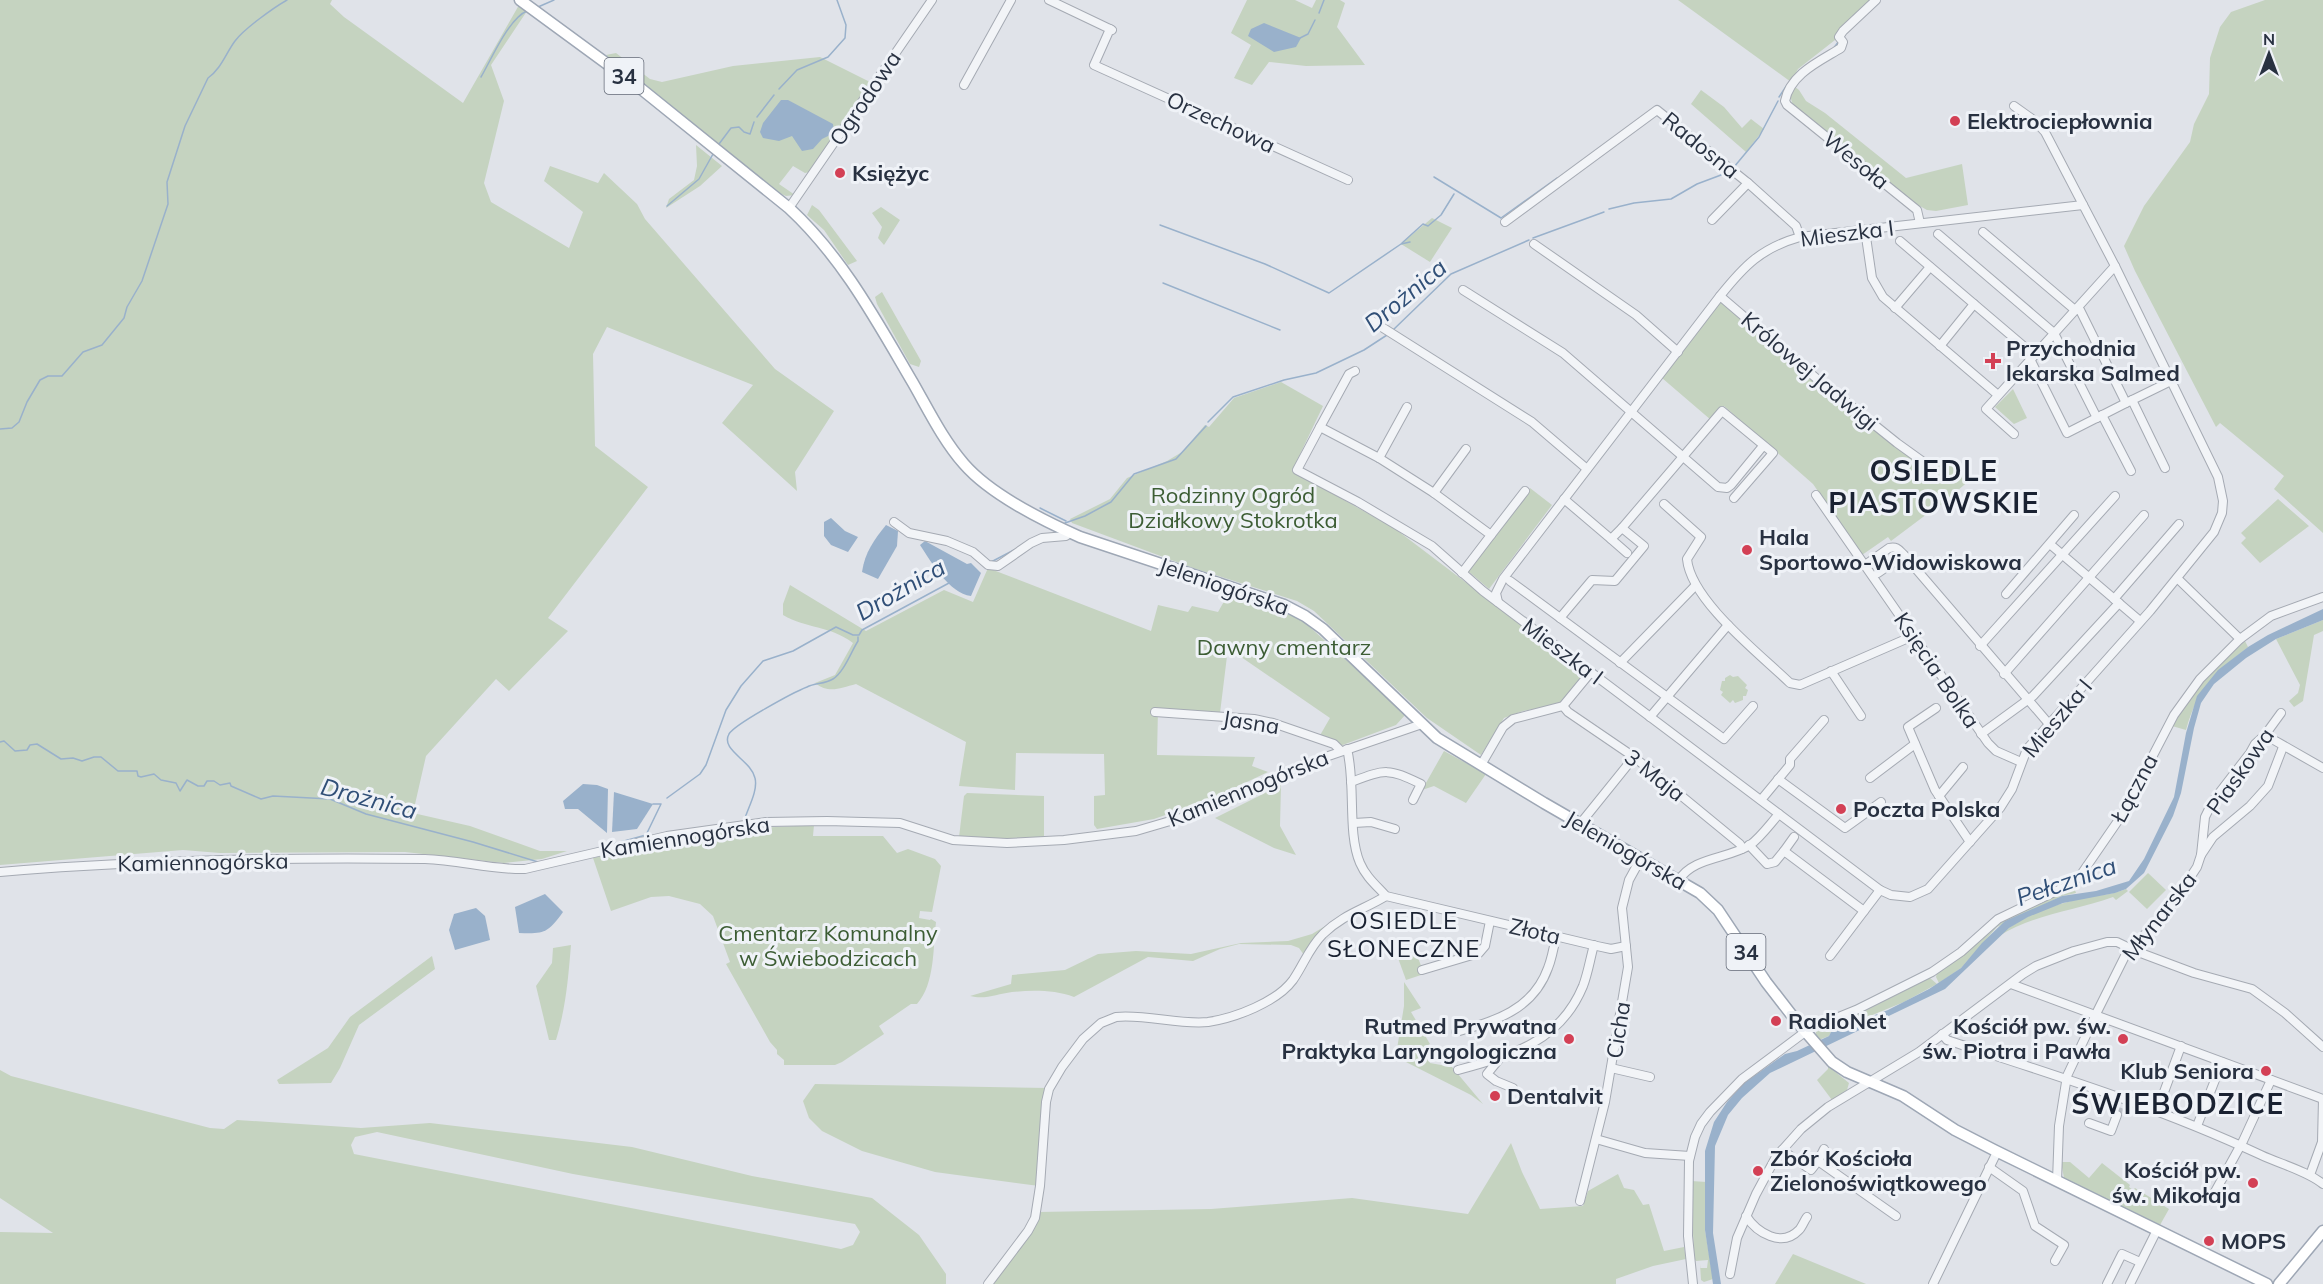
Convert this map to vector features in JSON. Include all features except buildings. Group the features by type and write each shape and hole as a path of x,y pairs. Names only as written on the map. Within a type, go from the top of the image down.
{"main road":[{"name":"34","path":"520,0 640,88 789,208"},
{"name":"Jeleniogórska","path":"789,208 812,229 844,269 942,433 965,465 981,479 1022,508 1070,532 1293,609 1323,629 1437,738 1640,860 1700,893 1718,910 1766,982 1808,1036"},
{"name":"34","path":"1808,1036 1825,1056 1847,1072 1903,1096 1955,1130 1997,1152 2266,1284"},
{"path":"2279,1284 2323,1232"}],"street":[{"name":"Ogrodowa","path":"789,208 932,0"},
{"path":"964,85 1011,0"},
{"name":"Orzechowa","path":"1049,0 1111,30 1094,64 1348,180"},
{"name":"Wesoła","path":"1876,0 1839,37 1843,42 1841,48 1800,75 1788,89 1785,101 1787,105 1917,210 1920,223"},
{"name":"Mieszka I","path":"2014,106 2035,121 2045,132 2115,266 2214,469 2223,498 2222,513 2214,532 2177,578 2027,749 2008,798 1936,882 1920,894 1900,897 1880,890 1498,602 1497,588 1719,296 1757,255 1776,245 1800,237 2083,205"},
{"name":"Radosna","path":"1505,222 1657,110 1748,183 1796,226 1800,237"},
{"path":"752,178 784,198 797,197"},
{"path":"1712,220 1748,183"},
{"path":"1865,230 1872,278 1879,292 1998,395"},
{"path":"1983,232 2075,310 2080,310 2165,468"},
{"path":"1938,234 2054,333 2131,471"},
{"path":"1900,242 1974,304 2032,357 2067,433 2171,381"},
{"path":"1534,244 1636,315 1678,352"},
{"path":"2014,434 1986,409 2115,266"},
{"path":"1895,308 1930,267"},
{"path":"1463,290 1563,353 1718,487 1727,488 1763,446"},
{"name":"Królowej Jadwigi","path":"1719,296 1897,444 1929,466"},
{"path":"1940,346 1974,304"},
{"path":"1369,319 1532,422 1587,469"},
{"path":"1355,370 1350,374 1297,470 1358,502 1432,546 1498,602"},
{"path":"1379,458 1407,407"},
{"path":"1611,539 1722,411 1773,453 1734,498"},
{"path":"1320,427 1379,458 1434,493 1491,535"},
{"path":"1434,493 1466,449"},
{"path":"1462,573 1526,491"},
{"name":"Księcia Bolka","path":"1816,495 1981,734 1996,751 2021,762"},
{"path":"1980,645 2115,496"},
{"path":"1564,499 1627,553"},
{"path":"1664,504 1701,537 1687,559 1695,586 1728,625 1790,683 1800,685 1913,636"},
{"path":"2006,594 2051,545 2074,515"},
{"path":"2004,675 2144,515"},
{"path":"894,522 909,532 947,541 973,552 988,565 998,566 1031,543 1042,538 1066,536 1070,532"},
{"path":"1981,734 2027,701 2116,601 2179,524"},
{"path":"1560,618 1592,580 1615,581 1644,546 1622,528"},
{"path":"2051,545 2140,621"},
{"path":"1865,565 1889,548 1896,548 2004,675 2049,724"},
{"path":"1878,573 1904,555"},
{"path":"2177,578 2240,639"},
{"path":"1510,581 1724,739 1753,706"},
{"path":"1620,663 1695,586"},
{"name":"Łączna","path":"1693,1284 1688,1236 1690,1156 1701,1124 1710,1112 1743,1079 1808,1036 1814,1027 1856,1010 1932,972 1961,952 1998,919 2061,891 2080,876 2122,815 2174,715 2200,679 2240,639 2271,616 2323,597"},
{"path":"1650,717 1728,625"},
{"path":"1831,671 1861,717"},
{"path":"1481,765 1503,727 1513,719 1563,706 1591,672"},
{"name":"3 Maja","path":"1563,706 1568,712 1634,757 1767,864 1775,862 1784,851"},
{"path":"1936,708 1908,727 1939,796 1970,842"},
{"path":"1402,732 1409,721 1408,711"},
{"name":"Jasna","path":"1155,712 1254,719 1273,723 1334,744 1344,750"},
{"name":"Piaskowa","path":"2201,855 2205,817 2213,801 2250,753 2254,744 2265,735 2281,713"},
{"path":"1761,800 1790,765 1790,759 1824,720"},
{"name":"Kamiennogórska","path":"0,872 159,861 416,859 506,870 525,869 667,836 766,822 827,820 900,823 947,839 969,842 1064,840 1136,831 1194,814 1282,773 1422,724"},
{"path":"2265,735 2323,768"},
{"path":"1870,778 1915,744"},
{"name":"Piaskowa","path":"2201,855 2213,837 2250,806 2268,786 2283,747"},
{"path":"988,1284 1028,1231 1035,1218 1040,1186 1047,1095 1062,1067 1091,1031 1105,1020 1116,1017 1208,1022 1261,1005 1290,984 1310,949 1331,926 1353,911 1386,896 1370,880 1359,862 1356,850 1352,782 1344,750"},
{"path":"1581,824 1634,757"},
{"path":"1939,796 1963,767"},
{"path":"1352,782 1379,772 1398,773 1421,784 1413,800"},
{"path":"1778,779 1845,828 1881,802"},
{"path":"1679,880 1686,871 1697,865 1746,847 1779,814"},
{"path":"1354,823 1371,822 1395,829"},
{"name":"Piaskowa","path":"2203,831 2208,837 2213,837"},
{"path":"1794,837 1784,851 1864,911"},
{"name":"Młynarska","path":"2057,1181 2060,1121 2066,1079 2130,948 2170,908 2189,881 2201,855"},
{"name":"Cicha","path":"1580,1202 1611,1068 1628,967 1622,908 1629,880 1640,860"},
{"path":"1830,956 1880,890"},
{"name":"Złota","path":"1386,896 1611,949 1626,946"},
{"path":"1422,970 1479,953 1485,946 1490,921"},
{"path":"1456,1032 1507,1015 1526,1002 1544,978 1556,936"},
{"path":"1730,1274 1737,1238 1756,1194 1782,1150 1812,1118 1908,1060 2036,966 2074,951 2112,941 2194,973 2252,989 2285,1013 2323,1047"},
{"path":"1458,1070 1526,1048 1546,1035 1562,1020 1582,987 1594,945"},
{"path":"2011,984 2323,1099 2321,1126 2323,1142 2310,1175"},
{"path":"1942,1034 1947,1040 1955,1043 2066,1079 2122,1102 2157,1111 2197,1126 2288,1168 2310,1175 2323,1184"},
{"path":"2157,1111 2181,1047"},
{"path":"1500,1058 1487,1074 1496,1081 1514,1088"},
{"path":"2197,1126 2222,1062"},
{"path":"1611,1068 1650,1077"},
{"path":"2211,1199 2240,1146 2271,1080"},
{"path":"2090,1123 2111,1131 2117,1114"},
{"path":"1596,1139 1645,1153 1690,1156"},
{"path":"1782,1150 1811,1170 1824,1149"},
{"path":"1933,1284 1997,1152"},
{"path":"1818,1161 1896,1216"},
{"path":"1989,1167 2023,1191 2035,1226 2064,1245 2055,1261"},
{"path":"1746,1216 1751,1224 1778,1239 1798,1231 1807,1217"},
{"path":"2130,1284 2157,1230"},
{"path":"2107,1284 2122,1254 2140,1262"}],"green space":[{"path":"0,0 332,0 330,4 344,17 463,103 519,5 527,11 491,65 504,101 484,183 491,202 569,248 583,212 544,181 550,166 598,183 604,173 637,204 645,219 775,369 834,411 795,472 797,491 722,423 753,385 607,327 593,354 595,446 648,487 548,618 568,631 509,691 496,679 426,756 413,813 470,826 540,851 567,851 542,859 504,863 405,852 220,853 183,850 0,865"},
{"path":"1247,0 1295,0 1312,8 1316,0 1340,0 1345,3 1337,27 1365,65 1306,66 1269,62 1252,85 1234,78 1251,45 1231,33"},
{"path":"1678,0 1872,0 1835,40 1798,69 1791,82"},
{"path":"2265,0 2323,0 2323,533 2274,489 2284,476 2220,423 2216,427 2124,246 2144,206 2190,142 2194,124 2209,94 2210,58 2220,27 2231,12"},
{"path":"616,53 650,79 662,82 733,66 820,57 872,83 810,172 805,173 793,166 779,184 795,195 786,196 779,193 606,55"},
{"path":"1795,87 1806,101 1825,113 1906,178 1962,164 1968,205 1936,211 1927,210 1900,195 1795,108 1791,98"},
{"path":"1701,90 1724,107 1742,128 1751,119 1764,129 1746,152 1691,104"},
{"path":"696,145 722,166 700,186 666,208 669,199 694,180 697,166"},
{"path":"812,205 819,210 857,261 848,265 824,230 807,215"},
{"path":"881,207 900,220 884,245 878,238 882,227 872,213"},
{"path":"1432,218 1452,228 1430,262 1401,244"},
{"path":"882,292 921,361 919,367 910,364 877,304 875,297"},
{"path":"1720,296 1925,468 1933,469 1947,457 1971,479 1928,516 1927,514 1891,541 1888,537 1862,555 1813,484 1724,406 1711,420 1662,378"},
{"name":"Rodzinny Ogród Działkowy Stokrotka","path":"1281,382 1323,406 1292,471 1394,528 1580,669 1583,676 1561,704 1523,711 1504,718 1481,755 1427,718 1314,611 1297,601 1190,567 1072,523 1070,519 1110,499 1127,478 1182,452 1205,425 1209,427 1234,398"},
{"path":"2013,389 2027,418 2014,424 1995,407"},
{"path":"1530,488 1552,505 1489,589 1468,571"},
{"path":"2278,499 2309,526 2260,563 2241,543 2246,538 2241,533"},
{"name":"Dawny cmentarz","path":"988,568 1151,631 1158,605 1188,612 1192,606 1218,612 1230,591 1302,620 1406,714 1396,725 1340,746 1319,737 1330,718 1228,648 1220,713 1158,709 1157,755 1255,757 1252,766 1268,772 1211,799 1154,819 1097,829 1094,825 1094,796 1105,795 1104,754 1016,753 1015,790 959,786 966,742 856,684 830,689 815,683 835,675 853,643 835,633 783,615 783,604 790,585 866,631 944,590 973,602"},
{"path":"2323,620 2323,631 2314,635 2303,701 2294,707 2289,701 2298,693 2300,685 2276,639"},
{"path":"2245,641 2248,647 2226,665 2202,692 2186,730 2172,726 2204,680"},
{"path":"1730,675 1738,676 1747,685 1745,688 1748,690 1743,700 1735,703 1733,700 1730,703 1721,695 1723,692 1720,690 1722,681"},
{"path":"1444,751 1486,774 1466,803 1434,786 1422,790"},
{"path":"1281,785 1280,826 1296,855 1274,848 1215,818"},
{"path":"967,793 1044,796 1044,837 982,839 959,837 964,796"},
{"name":"Cmentarz Komunalny w Świebodzicach","path":"814,825 813,836 883,836 897,853 908,849 935,859 941,866 932,912 920,911 919,918 936,922 932,965 923,996 917,1004 911,1004 879,1026 884,1034 835,1065 784,1065 784,1060 777,1054 777,1050 770,1042 726,964 730,962 713,916 700,904 669,896 651,897 611,911 593,858 670,839 741,829"},
{"path":"2148,873 2166,890 2147,909 2129,892"},
{"path":"2074,887 2076,893 2062,896 1997,927 1961,968 1939,983 1937,973 2001,921"},
{"path":"2126,889 2128,891 2116,900 2113,897 2041,918 1999,936 2019,921 2041,910"},
{"path":"1345,914 1304,955 1299,948 1291,945 1239,944 1220,949 1193,961 1148,957 1074,997 1036,991 1012,992 986,997 970,996 1011,984 1012,975 1065,970 1098,954 1136,951 1191,954 1241,943 1288,941 1312,934"},
{"path":"571,945 562,1016 556,1040 549,1040 536,986 552,963 553,948"},
{"path":"1416,952 1424,974 1406,980 1398,958"},
{"path":"432,956 435,969 359,1025 331,1083 279,1084 277,1080 328,1048 350,1017"},
{"path":"1930,978 1937,984 1904,1002 1831,1032 1829,1036 1819,1040 1816,1036 1816,1030 1859,1014"},
{"path":"1404,982 1421,1008 1411,1012 1430,1044 1422,1048 1430,1063 1452,1067 1483,1104 1471,1095 1402,1060 1397,1049 1404,1006"},
{"path":"1828,1066 1849,1083 1847,1090 1832,1100 1817,1080 1828,1069"},
{"path":"0,1070 11,1076 210,1128 224,1129 237,1120 361,1128 430,1123 632,1147 752,1176 872,1198 919,1235 946,1274 946,1284 0,1284 0,1232 53,1233 0,1198","holes":["377,1132 573,1174 855,1224 860,1232 853,1245 841,1249 354,1154 351,1145 355,1137"]},
{"path":"815,1084 1048,1088 1039,1186 935,1172 862,1151 822,1131 809,1118 803,1101"},
{"path":"1511,1143 1540,1209 1583,1206 1588,1191 1618,1174 1624,1188 1634,1190 1643,1205 1649,1204 1664,1251 1684,1247 1686,1259 1653,1266 1616,1279 1616,1284 989,1284 1038,1212 1211,1209 1352,1198 1468,1214"},
{"path":"2061,1162 2070,1162 2089,1178 2102,1163 2130,1185 2129,1187 2133,1190 2135,1188 2169,1209 2160,1225 2064,1178"},
{"path":"1691,1181 1707,1182 1705,1230 1713,1279 1704,1282 1701,1280 1700,1268 1707,1268 1708,1260 1696,1261 1694,1258"},
{"path":"1793,1254 1866,1284 1775,1284"}],"water":[{"path":"1264,23 1301,38 1296,47 1274,52 1248,36 1251,29"},
{"path":"781,100 788,100 833,124 834,133 822,139 813,149 802,151 792,136 779,141 763,138 760,132 763,123"},
{"path":"831,518 845,531 858,537 848,552 831,545 824,536 824,522"},
{"path":"886,525 898,531 897,546 878,579 862,572 865,558"},
{"path":"925,541 967,564 971,563 981,573 971,596 955,589 942,576 920,545"},
{"path":"2323,609 2323,620 2276,639 2246,658 2214,684 2201,703 2181,793 2173,816 2144,873 2126,889 2063,903 2028,917 2009,928 1945,989 1770,1073 1742,1098 1728,1115 1715,1146 1713,1233 1721,1284 1713,1284 1705,1230 1705,1151 1714,1122 1727,1102 1744,1083 1785,1054 1829,1036 1831,1032 1888,1010 1929,989 1961,968 2005,921 2062,896 2096,891 2129,881 2144,859 2174,797 2186,733 2197,696 2218,670 2248,647"},
{"path":"583,784 608,789 607,833 578,809 565,809 563,801"},
{"path":"614,792 653,804 637,829 612,832"},
{"path":"545,894 563,912 545,931 519,933 515,907"},
{"path":"476,908 485,916 490,940 455,950 449,930 454,914"}],"waterway":[{"path":"0,429 12,428 19,422 40,380 48,376 62,376 83,352 102,345 124,318 127,307 142,281 168,204 167,182 185,126 208,78 220,66 239,36 287,0"},
{"path":"538,7 554,0"},
{"path":"779,89 797,70 828,57 845,38 846,25 837,0"},
{"path":"1319,13 1324,0"},
{"path":"481,77 507,30 520,15 527,11"},
{"path":"1300,38 1308,34 1315,20"},
{"name":"Drożnica","path":"1833,49 1839,41"},
{"name":"Drożnica","path":"1779,97 1787,85"},
{"path":"757,117 774,95"},
{"name":"Drożnica","path":"1734,167 1759,137 1778,101"},
{"path":"719,144 731,128 739,127 750,134 754,122"},
{"path":"667,206 699,179 713,154"},
{"name":"Drożnica","path":"1609,209 1634,203 1671,199 1697,184 1729,172"},
{"path":"1434,177 1501,218 1557,178"},
{"path":"1402,243 1423,224 1428,226 1441,215 1454,194"},
{"name":"Drożnica","path":"1533,238 1604,212"},
{"path":"1160,225 1265,264 1329,293 1401,244 1410,242"},
{"name":"Drożnica","path":"1393,330 1451,274 1529,240"},
{"path":"1163,283 1280,330"},
{"name":"Drożnica","path":"1208,422 1233,397 1284,380 1316,373 1364,350 1387,335"},
{"name":"Drożnica","path":"1065,523 1085,516 1111,502 1134,474 1176,459 1206,426"},
{"path":"1040,508 1066,521"},
{"name":"Drożnica","path":"991,562 1014,550"},
{"name":"Drożnica","path":"667,798 700,774 706,765 726,710 741,686 763,661 793,651 836,627 853,635 859,635 862,630 949,583"},
{"path":"745,818 756,783 748,766 729,745 727,740 729,734 753,716 790,695 810,686 827,682 837,676 844,667 858,637"},
{"name":"Drożnica","path":"0,742 4,741 15,751 27,750 30,745 37,744 61,759 73,758 82,761 101,757 118,771 137,771 138,776 141,777 154,774 161,780 176,783 180,791 187,780 198,786 204,786 207,781 214,781 220,785 230,783 231,786 261,799 273,796 330,799 366,814 538,862"},
{"name":"Drożnica","path":"595,849 646,835 661,804 653,804"}],"tunnel":[{"path":"2117,1115 2121,1104"}],"place":[{"name":"Elektrociepłownia","path":"1955,121"},
{"name":"Księżyc","path":"840,173"},
{"name":"Przychodnia lekarska Salmed","path":"1993,361"},
{"name":"Hala Sportowo-Widowiskowa","path":"1747,550"},
{"name":"Poczta Polska","path":"1841,809"},
{"name":"RadioNet","path":"1776,1021"},
{"name":"Rutmed Prywatna Praktyka Laryngologiczna","path":"1569,1039"},
{"name":"Kościół pw. św. św. Piotra i Pawła","path":"2123,1039"},
{"name":"Klub Seniora","path":"2266,1071"},
{"name":"Dentalvit","path":"1495,1096"},
{"name":"Zbór Kościoła Zielonoświątkowego","path":"1758,1171"},
{"name":"Kościół pw. św. Mikołaja","path":"2253,1183"},
{"name":"MOPS","path":"2209,1241"}],"district":[{"name":"OSIEDLE PIASTOWSKIE","path":"1934,486"},
{"name":"OSIEDLE SŁONECZNE","path":"1404,934"},
{"name":"ŚWIEBODZICE","path":"2178,1103"}],"water label":[{"name":"Pełcznica","path":"2066,881"}]}
